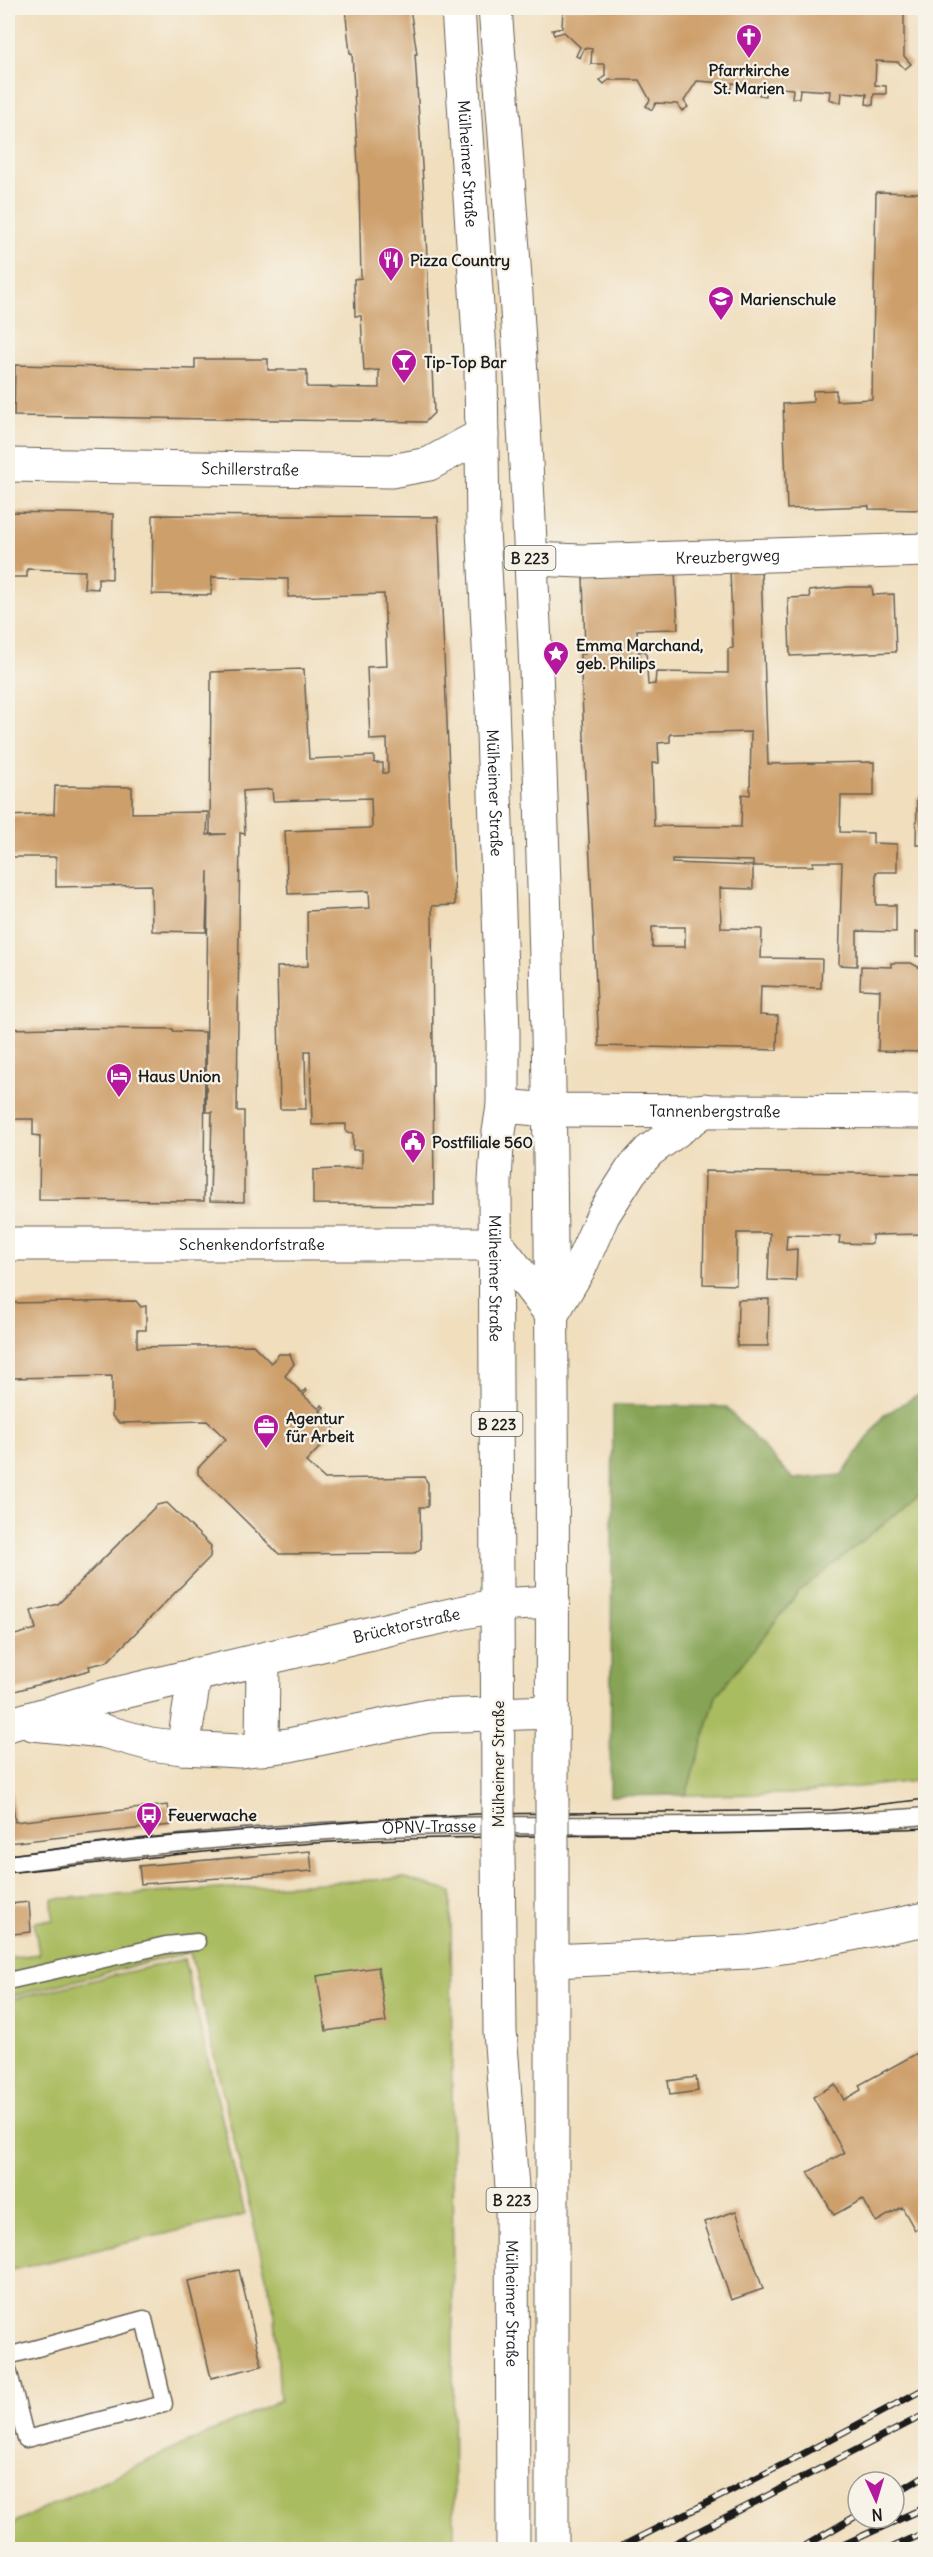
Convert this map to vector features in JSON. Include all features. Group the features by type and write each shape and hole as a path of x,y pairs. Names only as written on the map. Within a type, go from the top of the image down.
{"main road":[{"name":"Mülheimer Straße","path":"458,8 481,369 483,529 491,669 503,1032 503,1106 497,1145 495,1182 498,1851 500,2032 512,2187 513,2550"},
{"name":"B 223","path":"495,8 530,559 541,797 549,1110 552,1315 552,2549"},
{"name":"Schillerstraße","path":"8,465 391,471 429,464 482,435"},
{"name":"Kreuzbergweg","path":"530,559 582,561 926,550"},
{"name":"Tannenbergstraße","path":"503,1106 549,1110 926,1112"},
{"path":"497,1244 552,1315 580,1267 603,1215 631,1171 649,1151 705,1110"},
{"name":"Schenkendorfstraße","path":"8,1244 497,1244"},
{"name":"Brücktorstraße","path":"12,1724 107,1696 195,1674 497,1605 552,1602"},
{"path":"262,1749 263,1660"},
{"path":"183,1748 195,1674"},
{"name":"Brücktorstraße","path":"12,1724 103,1731 150,1743 183,1748 262,1749 429,1716 552,1712"},
{"path":"552,1961 748,1952 796,1946 926,1919"}],"lane":[{"name":"ÖPNV-Trasse","path":"8,1863 277,1834 443,1826 850,1822 926,1816"},
{"path":"8,1981 166,1945 197,1942"},
{"path":"8,2356 144,2319 164,2404 26,2439 8,2369"}],"green space":[{"path":"925,1390 925,1490 798,1593 716,1696 686,1795 610,1796 613,1405 726,1407 793,1479 842,1475 883,1416"},
{"path":"925,1490 925,1780 791,1794 686,1795 716,1696 798,1593"},
{"path":"405,1878 451,1892 454,2549 8,2549 8,2525 280,2400 275,2315 190,1952 8,1997 8,1958 39,1954 34,1922 53,1920 52,1899"},
{"path":"184,1959 245,2215 8,2271 8,2000"}],"building":[{"path":"345,8 410,8 417,54 415,54 434,413 425,422 14,416 15,365 195,369 195,359 268,359 268,370 307,370 307,387 379,388 379,370 364,371 361,316 355,316 354,279 361,278 359,184 352,53 350,53"},
{"name":"Pfarrkirche St. Marien","path":"563,8 904,8 904,56 911,64 905,69 898,62 876,61 875,85 886,86 886,94 874,94 873,105 866,104 867,94 842,92 841,103 829,99 830,91 800,89 799,98 792,98 793,89 766,87 765,96 759,95 760,85 732,83 731,92 724,92 725,83 697,81 684,101 688,107 682,111 677,104 656,103 652,110 646,106 650,100 639,80 609,80 604,84 600,80 605,76 605,64 591,64 592,49 584,48 580,58 576,56 580,47 564,32 554,35 552,30 562,28"},
{"name":"Marienschule","path":"876,192 926,193 926,510 869,509 869,506 787,509 783,404 813,402 813,391 836,390 836,401 872,399"},
{"path":"8,512 113,514 112,579 98,578 98,589 84,588 85,571 27,569 27,577 12,577 11,629 8,629"},
{"path":"153,515 438,517 455,905 432,906 434,1205 313,1204 313,1170 362,1168 362,1150 353,1150 353,1133 346,1132 346,1124 312,1125 310,1051 305,1051 306,1109 280,1109 277,967 308,966 307,911 370,908 369,891 288,894 285,831 372,828 371,798 273,801 272,789 243,791 245,834 240,833 237,1111 244,1111 244,1202 210,1201 212,1112 206,1112 208,871 206,932 152,931 151,885 56,887 56,857 8,857 8,816 54,814 55,786 132,787 132,813 208,812 207,835 226,834 210,834 211,672 304,669 309,759 374,756 374,763 383,763 383,773 388,773 387,739 370,740 367,667 387,666 384,594 288,597 288,579 212,577 211,595 152,594"},
{"path":"761,569 768,764 874,762 874,796 841,796 840,832 873,833 873,843 897,844 897,872 876,872 876,905 896,905 896,932 857,931 857,966 839,965 842,862 813,862 813,866 753,866 753,889 720,888 721,928 762,929 761,958 822,959 821,988 761,986 760,1015 778,1016 777,1050 599,1046 580,654 585,654 583,574 675,571 678,629 637,630 638,652 646,651 648,685 655,684 656,672 728,673 728,649 733,648 730,570","holes":["751,732 750,795 742,794 741,827 654,826 652,763 659,763 658,743 670,742 670,734","672,859 753,861 753,866 672,863","652,927 685,927 685,947 652,947"]},
{"path":"872,587 873,595 894,594 896,652 790,656 788,598 810,597 809,591"},
{"path":"917,797 926,797 926,845 916,845"},
{"path":"916,932 926,932 926,957 916,956"},
{"path":"891,963 911,963 920,968 926,966 926,1052 878,1051 880,990 860,989 861,966 891,967"},
{"name":"Haus Union","path":"8,1029 173,1029 173,1031 205,1032 204,1201 39,1200 40,1136 33,1135 33,1119 8,1119"},
{"path":"705,1171 926,1174 926,1234 872,1235 872,1244 839,1243 840,1236 787,1235 786,1250 797,1249 796,1281 768,1280 770,1233 737,1233 736,1285 703,1284"},
{"path":"769,1299 768,1346 737,1346 738,1300"},
{"name":"Agentur für Arbeit","path":"136,1301 141,1307 146,1306 146,1330 137,1330 137,1347 253,1345 271,1363 279,1354 290,1354 294,1364 285,1376 302,1393 306,1389 303,1395 319,1409 322,1405 324,1407 320,1411 334,1424 334,1432 306,1462 325,1479 424,1477 428,1483 428,1507 420,1507 421,1548 415,1553 279,1554 198,1474 198,1468 226,1439 207,1421 119,1423 112,1416 112,1376 8,1378 8,1303"},
{"path":"167,1503 211,1546 210,1557 107,1662 89,1666 90,1670 8,1693 8,1637 36,1629 31,1611 58,1604 157,1505"},
{"path":"8,1789 11,1789 15,1822 168,1805 171,1825 8,1843"},
{"path":"310,1851 312,1871 141,1884 139,1866"},
{"path":"29,1902 31,1932 13,1934 10,1904"},
{"path":"378,1967 386,2022 326,2031 317,1976"},
{"path":"923,2050 926,2054 926,2224 915,2230 902,2207 876,2222 863,2199 834,2215 808,2172 844,2153 813,2097 835,2084 844,2100 861,2090 859,2085"},
{"path":"696,2077 698,2091 670,2095 668,2081"},
{"path":"736,2211 763,2289 731,2300 704,2222"},
{"path":"239,2270 262,2366 211,2378 188,2281"}],"tram line":[{"path":"8,1855 149,1838 401,1818 477,1814 833,1810 926,1799"},
{"path":"8,1873 308,1843 473,1837 926,1828"}],"railway":[{"path":"614,2550 786,2463 926,2388"},
{"path":"662,2550 926,2414"},
{"path":"906,2487 926,2475"},
{"path":"832,2550 926,2507"},
{"path":"798,2550 846,2522"},
{"path":"887,2550 926,2532"}],"place":[{"name":"Pfarrkirche St. Marien","path":"749,60"},
{"name":"Pizza Country","path":"391,283"},
{"name":"Marienschule","path":"721,322"},
{"name":"Tip-Top Bar","path":"404,385"},
{"name":"Emma Marchand, geb. Philips","path":"556,677"},
{"name":"Haus Union","path":"119,1099"},
{"name":"Postfiliale 560","path":"413,1165"},
{"name":"Agentur für Arbeit","path":"266,1450"},
{"name":"Feuerwache","path":"149,1838"}]}
